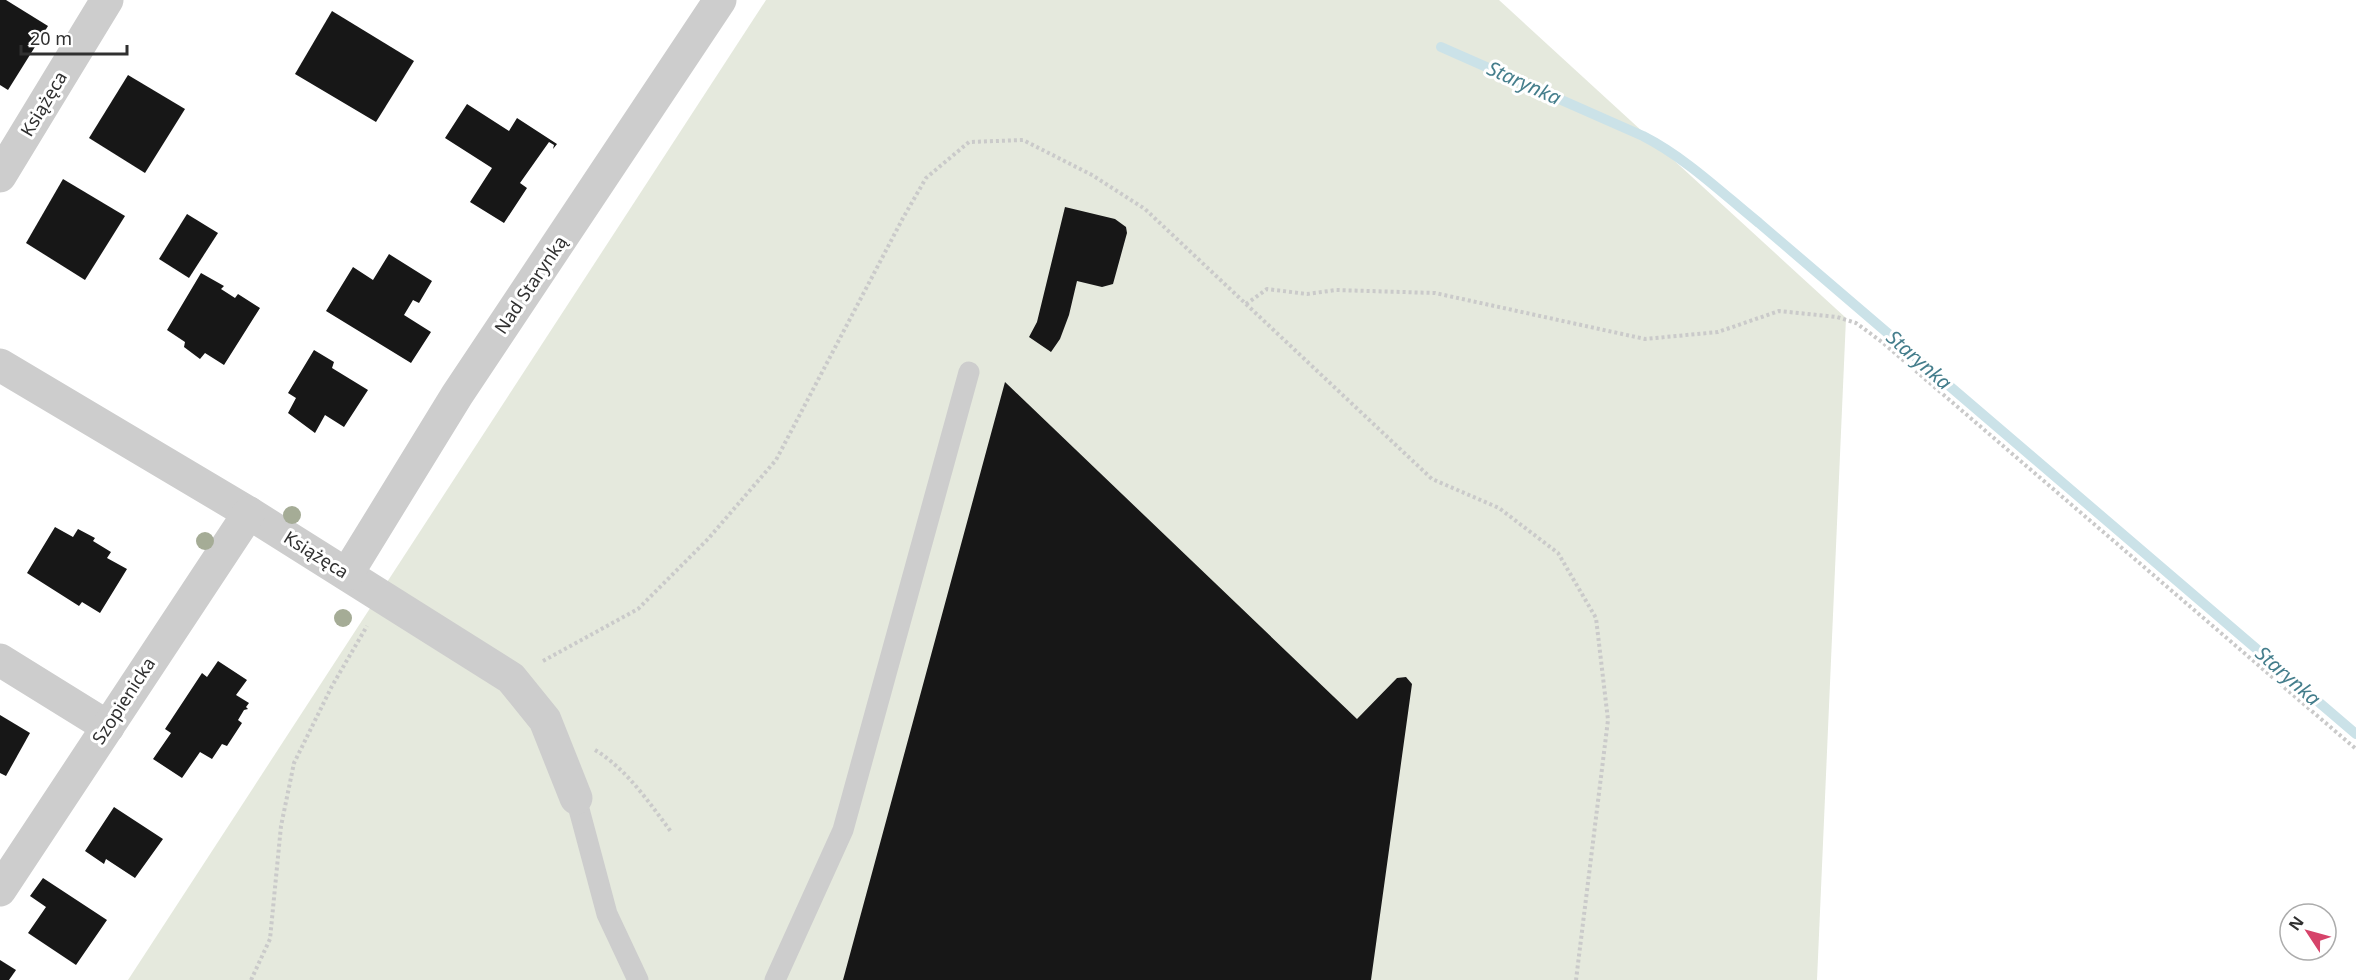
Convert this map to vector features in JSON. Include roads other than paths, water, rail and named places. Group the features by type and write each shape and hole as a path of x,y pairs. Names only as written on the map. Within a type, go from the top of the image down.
{"street":[{"name":"Książęca","path":"0,176 107,0"},
{"name":"Nad Starynką","path":"346,574 457,395 720,0"},
{"name":"Książęca","path":"0,365 249,513 511,678 545,720 576,798"},
{"name":"Szopienicka","path":"0,890 249,513"},
{"path":"0,660 108,727"}],"lane":[{"path":"775,980 843,830 969,372"},
{"path":"576,798 608,914 638,980"}],"waterway":[{"name":"Starynka","path":"1441,47 1643,136 1689,165 2356,734"}]}
